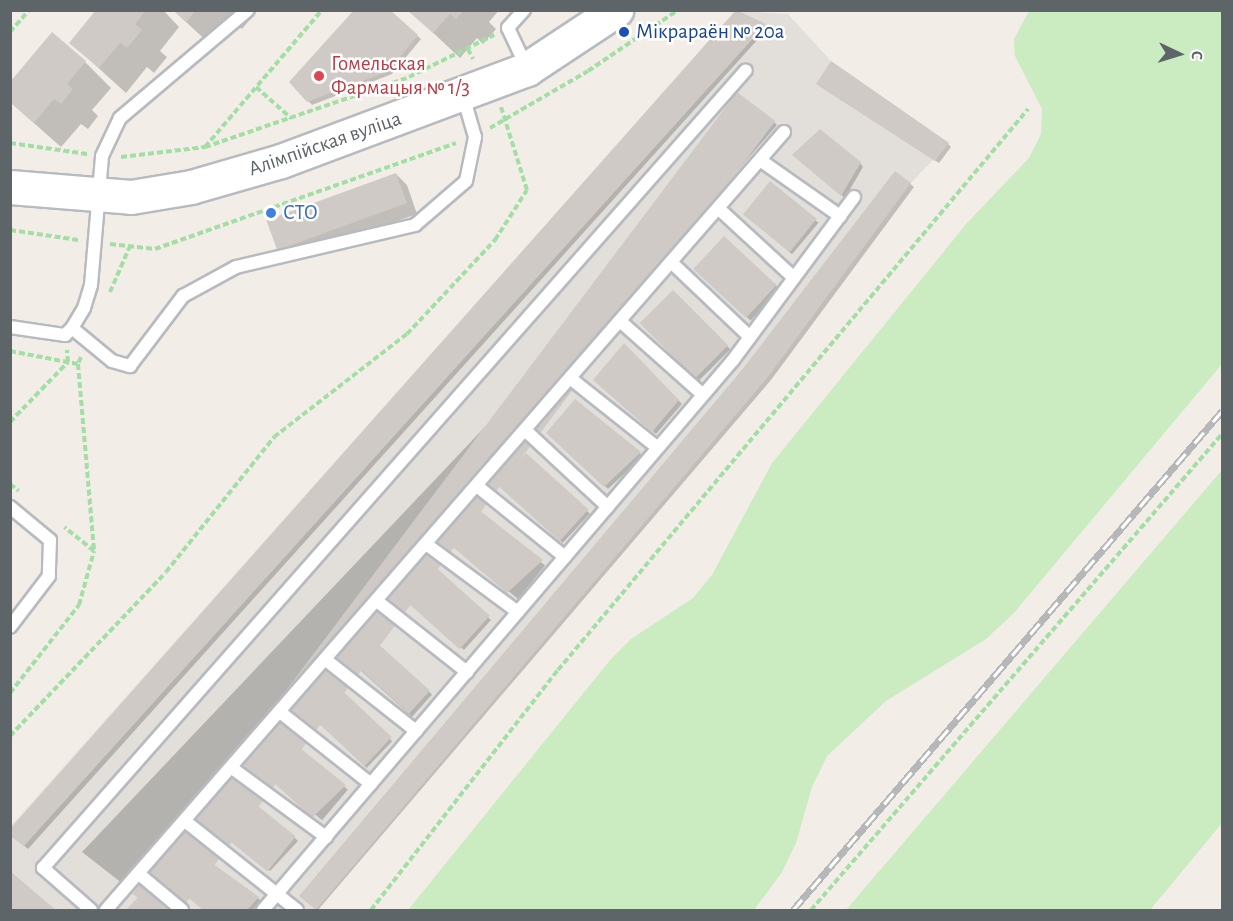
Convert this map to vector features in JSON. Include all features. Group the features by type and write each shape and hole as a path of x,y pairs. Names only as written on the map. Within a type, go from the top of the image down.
{"street":[{"name":"Алімпійская вуліца","path":"10,187 131,197 191,187 281,161 463,96 527,69 616,10"}],"lane":[{"path":"68,331 84,308 91,285 101,196 102,156 120,118 248,10"},
{"path":"524,10 508,28 527,69"},
{"path":"91,910 43,868 746,70"},
{"path":"10,327 68,331 88,341 112,361 130,366 183,296 236,267 415,225 466,181 475,137 463,96"},
{"path":"106,910 186,821 784,132"},
{"path":"760,160 840,216"},
{"path":"263,910 703,395 750,337 854,197"},
{"path":"718,208 794,278"},
{"path":"671,262 750,337"},
{"path":"620,321 703,395"},
{"path":"570,378 658,448"},
{"path":"525,430 608,507"},
{"path":"477,486 565,557"},
{"path":"10,507 50,540 49,576 10,627"},
{"path":"426,544 518,612"},
{"path":"377,601 467,672"},
{"path":"326,660 416,731"},
{"path":"280,712 371,784"},
{"path":"232,768 326,837"},
{"path":"186,821 297,910"},
{"path":"139,874 182,910"}],"path":[{"path":"10,32 28,10"},
{"path":"205,147 322,10"},
{"path":"109,244 155,249 475,137 588,71 678,10"},
{"path":"10,143 118,158 205,147 409,77 508,28"},
{"path":"256,87 291,118"},
{"path":"371,910 558,670 1028,110"},
{"path":"10,736 166,572 274,437 407,334 495,240 527,190 507,118"},
{"path":"10,230 87,241"},
{"path":"107,299 130,246"},
{"path":"10,422 68,362 68,331"},
{"path":"88,341 78,364 94,551"},
{"path":"10,356 13,352 78,364"},
{"path":"811,910 1222,434"}],"shaded area":[{"path":"736,11 788,14 831,61 949,143 911,183 768,377 316,910 12,910 11,826"}],"green space":[{"path":"1029,11 1222,11 1222,364 1014,613 986,639 886,701 827,756 812,787 796,843 782,872 754,910 408,910 611,659 631,639 693,598 712,575 772,463 967,223 1029,158 1041,134 1042,109 1015,56 1014,39"},
{"path":"1222,470 1222,823 1150,910 846,910"}],"building":[{"path":"96,10 146,10 135,24 142,30 127,48 120,43 99,68 69,43"},
{"path":"173,10 196,10 186,22"},
{"path":"354,10 390,10 418,35 389,71 307,102 289,82"},
{"path":"407,10 464,10 456,19 450,14 433,33"},
{"path":"736,10 766,24 24,846 10,836 10,829"},
{"path":"52,32 86,61 67,84 73,89 61,104 54,99 34,123 10,102 10,82"},
{"path":"831,61 949,143 935,161 816,84"},
{"path":"737,92 775,121 181,910 154,910 133,894"},
{"path":"820,129 861,162 841,196 792,155"},
{"path":"895,171 911,183 768,377 316,910 299,896 741,371"},
{"path":"396,173 407,203 277,250 266,220"},
{"path":"770,181 817,219 790,252 743,214"},
{"path":"724,236 777,285 746,318 693,269"},
{"path":"673,290 728,345 695,378 640,323"},
{"path":"624,343 679,400 652,432 593,380"},
{"path":"575,399 641,452 604,487 546,433"},
{"path":"526,453 588,509 560,541 497,485"},
{"path":"479,510 543,560 507,593 448,543"},
{"path":"431,563 490,616 460,649 401,596"},
{"path":"366,633 430,691 409,714 345,656"},
{"path":"334,683 392,737 364,766 307,712"},
{"path":"284,735 346,785 312,818 257,767"},
{"path":"232,785 296,837 267,872 204,820"},
{"path":"184,843 259,897 247,910 203,910 159,873"},
{"path":"10,871 56,910 12,910"},
{"path":"140,895 157,910 126,910"}],"railway":[{"path":"793,910 1222,411"}],"place":[{"name":"Мікрараён № 20а","path":"624,32"},
{"name":"Гомельская Фармацыя № 1/3","path":"319,76"},
{"name":"СТО","path":"271,213"}]}
